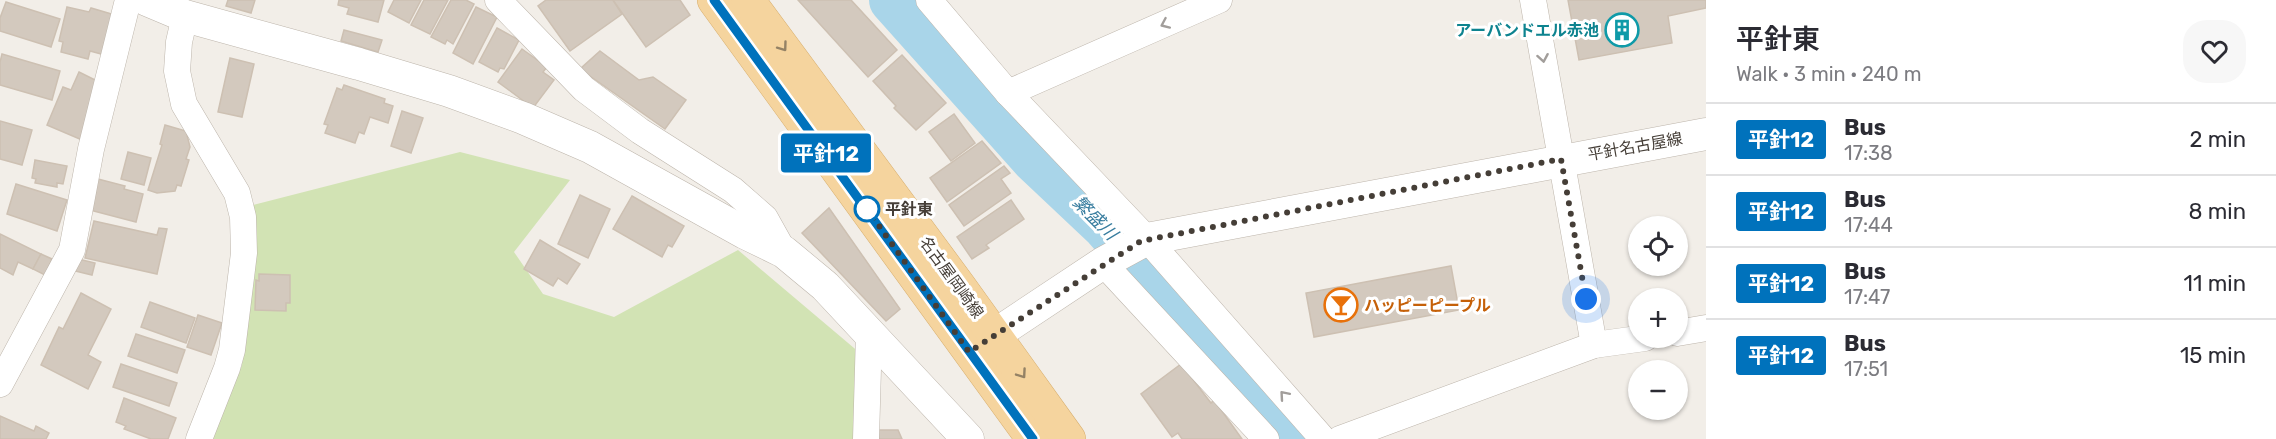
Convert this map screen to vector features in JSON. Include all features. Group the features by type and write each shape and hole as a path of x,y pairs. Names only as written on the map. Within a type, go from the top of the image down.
{"main road":[{"name":"名古屋岡崎線","path":"714,0 982,344 1069,439"},
{"name":"名古屋岡崎線","path":"748,0 982,344 1033,439"}],"street":[{"path":"0,384 72,250 91,149 128,0"},
{"path":"147,0 185,16 449,91 523,118 590,147 745,233 784,252 825,286 968,439"},
{"path":"498,0 584,89 640,131 733,190 765,218 784,252"},
{"path":"929,0 1008,93 1323,439"},
{"path":"1008,93 1219,0"},
{"path":"1533,0 1594,345"},
{"path":"185,16 178,42 177,71 184,104 237,193 243,217 244,253 232,350 199,439"},
{"name":"平針名古屋線","path":"982,344 1103,263 1144,240 1561,159 1706,134"},
{"path":"1103,263 1266,439"},
{"path":"1688,331 1706,328"},
{"path":"866,439 869,333"},
{"path":"1340,439 1594,345 1628,340"}],"green space":[{"path":"460,152 570,180 514,252 543,294 614,317 738,250 867,359 867,439 211,439 242,365 246,303 230,211"}],"building":[{"path":"228,0 255,0 251,13 226,6"},
{"path":"339,0 384,0 378,22 347,14 349,8 338,5"},
{"path":"394,0 421,0 409,23 388,12"},
{"path":"424,0 448,0 430,34 411,25"},
{"path":"451,0 466,0 474,4 453,44 447,40 445,44 431,37"},
{"path":"546,0 613,0 622,14 570,51 538,6"},
{"path":"613,0 680,0 690,15 646,47"},
{"path":"798,0 851,0 897,50 868,77"},
{"name":"アーバンドエル赤池","path":"1568,0 1706,0 1706,8 1668,16 1672,43 1579,60"},
{"path":"6,2 60,19 51,47 0,31 0,18"},
{"path":"67,7 89,12 91,8 115,15 105,55 90,51 88,59 61,52 63,42 59,41"},
{"path":"476,7 497,17 473,64 453,53"},
{"path":"497,28 519,40 504,69 500,68 498,72 479,62"},
{"path":"344,30 382,40 378,52 341,41"},
{"path":"522,49 547,67 543,72 554,80 533,108 498,82"},
{"path":"600,51 639,80 653,77 686,100 665,129 580,69"},
{"path":"2,54 60,71 52,100 0,85"},
{"path":"902,55 946,103 916,130 894,108 896,106 873,81"},
{"path":"230,58 254,64 242,117 218,112"},
{"path":"79,72 99,82 82,140 47,125 63,87 71,90"},
{"path":"344,85 385,99 384,103 393,106 388,123 370,117 364,134 359,132 355,143 325,133 328,125 324,124 337,88 342,90"},
{"path":"402,111 423,118 411,153 391,146"},
{"path":"954,114 975,143 951,161 929,132"},
{"path":"0,121 32,130 22,165 0,159"},
{"path":"165,125 186,131 190,147 186,159 189,160 181,186 177,185 175,191 157,193 148,190 162,145 160,144"},
{"path":"982,141 1001,163 947,202 930,178"},
{"path":"128,152 151,158 144,185 121,179"},
{"path":"35,160 67,166 63,184 57,183 57,187 35,183 36,179 32,178"},
{"path":"1004,166 1010,173 1001,179 1011,193 964,226 949,205"},
{"path":"98,179 125,186 124,189 143,194 136,222 86,209"},
{"path":"16,184 67,200 57,231 7,214"},
{"path":"580,195 610,209 588,258 558,244"},
{"path":"632,196 684,226 672,247 668,245 662,257 613,229"},
{"path":"1011,200 1024,219 986,245 989,248 972,259 957,237"},
{"path":"829,208 900,309 886,321 802,233"},
{"path":"94,221 157,235 159,228 167,229 157,274 85,258"},
{"path":"0,234 41,254 33,269 18,262 13,275 0,268"},
{"path":"540,240 580,264 567,284 558,278 553,286 524,269"},
{"path":"41,254 52,259 45,275 33,269"},
{"path":"74,258 95,263 92,275 71,270"},
{"path":"1451,266 1459,310 1314,337 1306,293"},
{"path":"259,274 290,275 290,303 286,303 286,311 255,310 256,280 259,281"},
{"path":"81,293 111,309 88,355 101,362 88,389 41,365 59,327 63,329"},
{"path":"150,302 195,318 186,343 141,327"},
{"path":"198,315 222,323 211,355 187,347"},
{"path":"136,334 185,350 177,373 128,356"},
{"path":"121,364 177,383 169,406 113,387"},
{"path":"1181,364 1211,403 1214,400 1242,439 1182,439 1178,433 1172,437 1141,394"},
{"path":"124,398 176,418 168,439 151,439 124,429 126,426 116,422"},
{"path":"0,416 34,431 36,426 49,433 46,439 0,439"},
{"path":"872,430 898,430 902,439 872,439"}],"waterway":[{"name":"繁盛川","path":"893,0 1035,159 1105,225 1293,439"}],"bus line":[{"name":"平針12","path":"714,0 1033,439"}],"place":[{"name":"アーバンドエル赤池","path":"1622,30"},
{"name":"平針東","path":"867,209"},
{"name":"ハッピーピープル","path":"1341,305"}],"route":[{"path":"867,209 969,352 1103,263 1146,239 1561,159 1586,299"}]}
